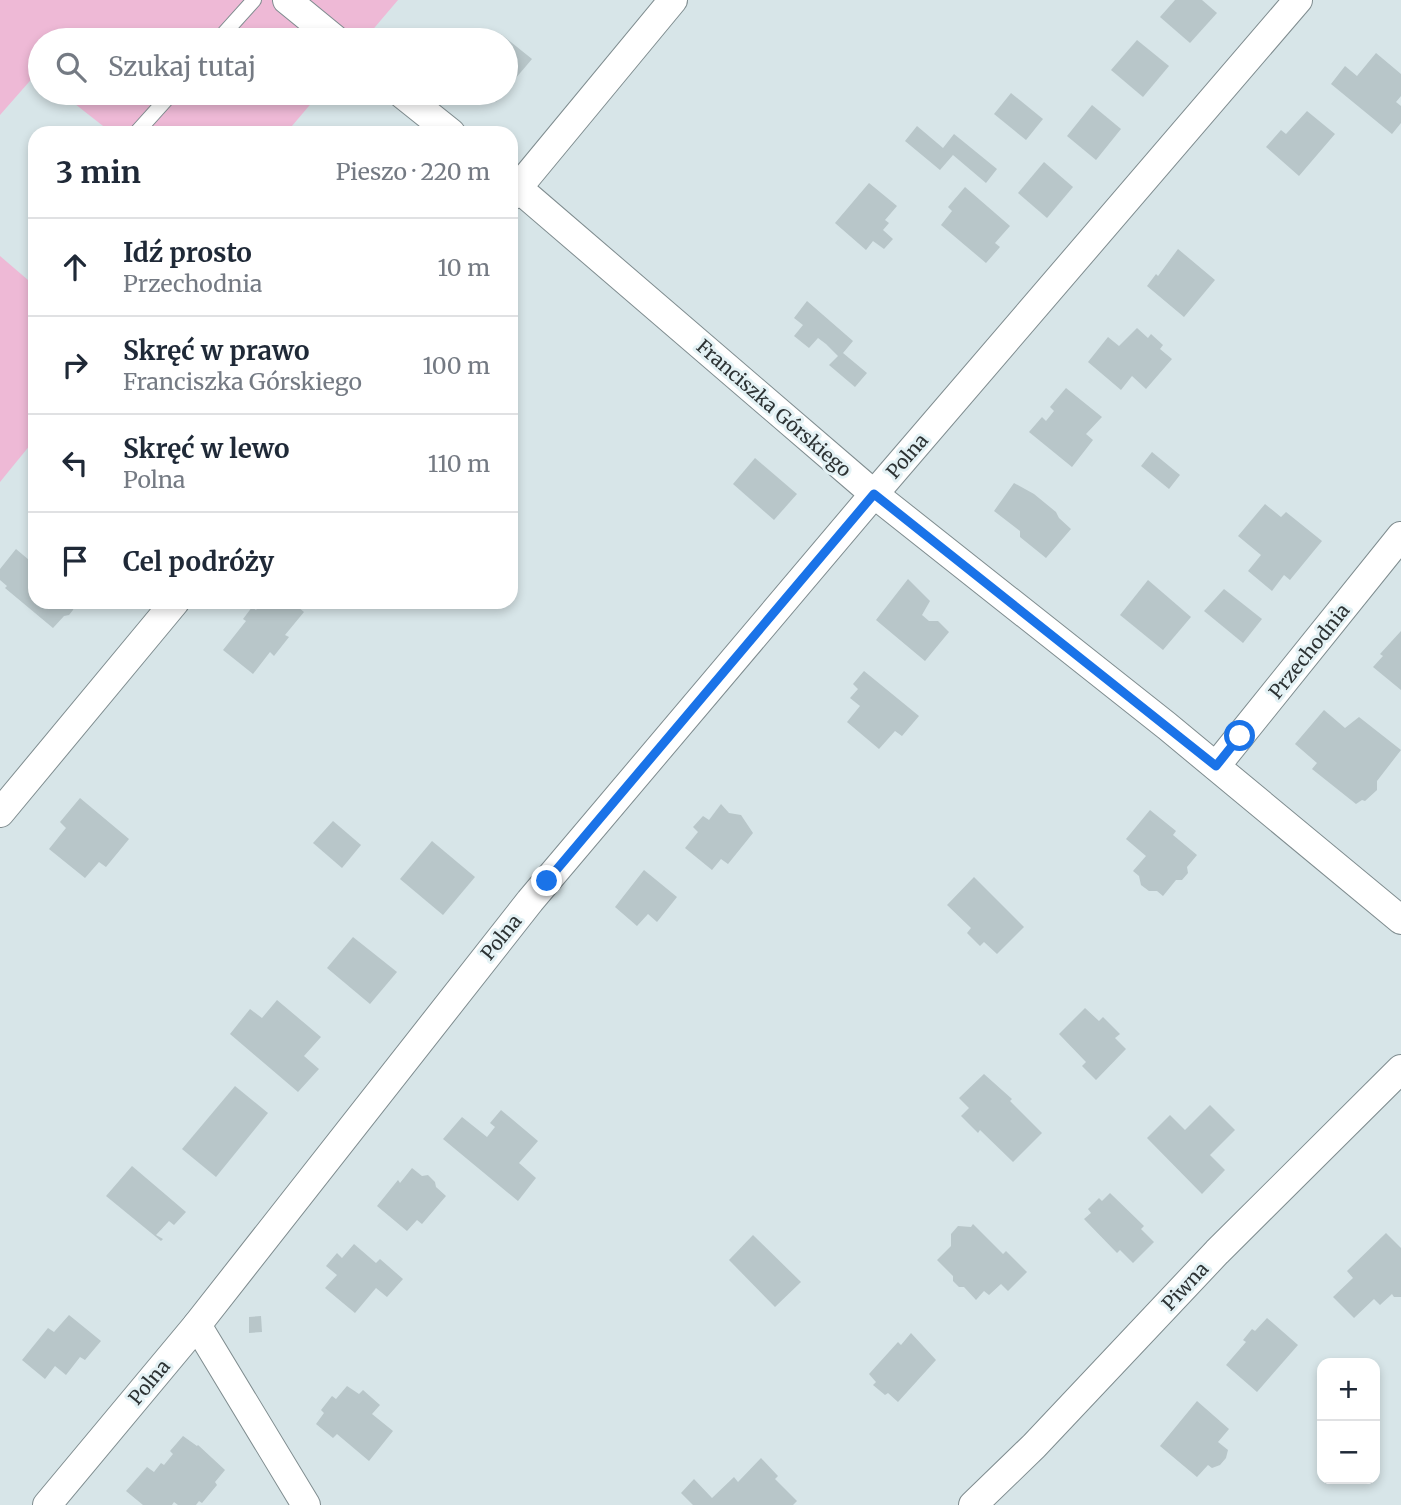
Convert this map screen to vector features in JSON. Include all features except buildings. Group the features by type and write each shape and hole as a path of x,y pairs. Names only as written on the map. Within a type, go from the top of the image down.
{"street":[{"path":"287,0 321,28"},
{"path":"518,183 673,0"},
{"name":"Polna","path":"47,1505 197,1325 530,901 874,494 1298,0"},
{"path":"416,105 442,126"},
{"name":"Franciszka Górskiego","path":"518,193 874,494 1216,766 1401,920"},
{"name":"Przechodnia","path":"1216,766 1401,536"},
{"path":"0,813 169,609"},
{"name":"Piwna","path":"973,1505 1034,1446 1217,1252 1401,1069"},
{"path":"197,1325 306,1505"}],"lane":[{"path":"229,28 254,0"},
{"path":"142,126 161,105"}],"shaded area":[{"path":"0,0 398,0 374,28 28,28 28,83 0,115"},
{"path":"76,105 310,105 292,126 103,126"},
{"path":"0,256 28,280 28,448 0,482"}],"route":[{"path":"547,881 874,494 1216,766 1240,736"}]}
